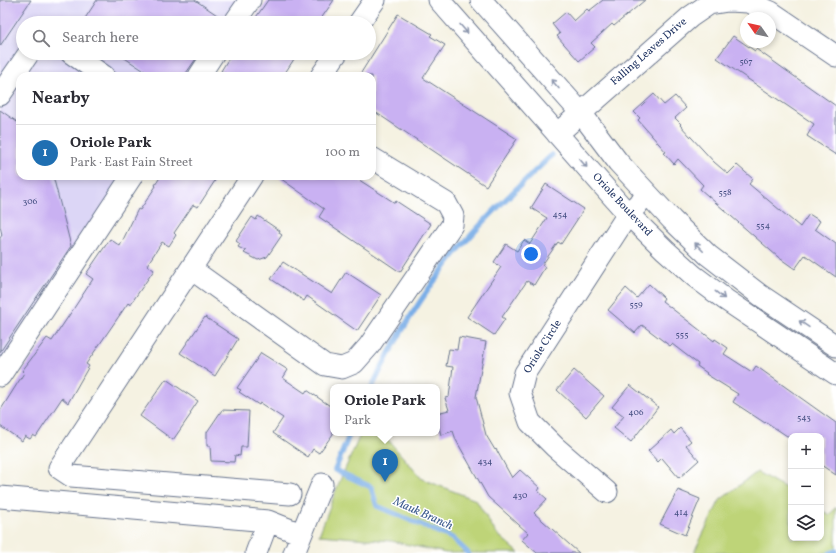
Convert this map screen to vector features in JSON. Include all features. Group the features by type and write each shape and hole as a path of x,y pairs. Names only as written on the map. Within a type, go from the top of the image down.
{"street":[{"path":"364,16 375,0"},
{"name":"Oriole Boulevard","path":"439,0 628,214 665,250 694,276 726,300 836,374"},
{"path":"481,0 581,113 618,162 708,256 760,295 836,346"},
{"path":"238,16 246,1"},
{"name":"Falling Leaves Drive","path":"557,134 690,17 709,4 728,1 748,2 771,12 836,56"},
{"path":"19,72 25,60"},
{"path":"81,60 98,72"},
{"path":"202,72 209,60"},
{"path":"324,72 332,60"},
{"path":"10,89 16,78"},
{"path":"191,269 325,365 342,368 354,363 369,346 452,225 453,216 446,204 376,160"},
{"path":"0,376 129,180"},
{"path":"249,180 59,468 71,476 290,494"},
{"name":"Oriole Circle","path":"607,492 555,447 530,422 520,393 525,373 628,214 648,193"},
{"path":"0,496 268,521 298,544 322,484"},
{"path":"256,553 268,521"}],"shaded area":[{"path":"0,0 254,0 244,16 16,16 16,60 214,60 206,72 16,72 16,180 134,180 0,380"}],"green space":[{"path":"360,436 385,436 422,479 476,500 496,533 519,553 446,553 391,541 319,535 338,485"},
{"path":"757,472 788,489 788,541 824,541 824,512 830,515 836,507 836,553 695,553 695,550 720,500"}],"building":[{"path":"0,0 31,0 20,16 16,16 16,22 0,46"},
{"path":"97,0 195,0 219,16 87,16"},
{"path":"268,0 334,0 323,16 257,16"},
{"path":"603,0 645,0 614,26 612,24 591,43 595,47 579,61 557,36 560,34 552,24 566,12 574,21 587,9 589,11"},
{"path":"398,14 432,34 430,36 445,45 423,78 517,139 486,186 376,113 376,72 362,72 369,60 376,60 376,49"},
{"path":"733,36 740,41 740,48 751,48 755,51 756,49 836,106 836,155 807,136 814,124 717,58"},
{"path":"128,60 195,60 187,72 146,72"},
{"path":"228,60 293,60 286,72 221,71"},
{"path":"654,94 664,105 675,96 686,108 675,118 714,162 728,174 737,165 753,179 749,184 800,227 809,214 820,221 815,229 836,244 836,277 805,255 795,269 778,257 700,189 703,185 678,159 674,164 664,153 666,152 638,120 640,118 634,112"},
{"path":"0,110 16,121 16,180 54,180 71,246 0,352 0,238 2,235 0,226"},
{"path":"158,180 215,180 198,207 193,205 174,233 176,235 169,246 162,242 147,265 154,270 130,305 128,303 86,364 89,366 68,403 62,398 36,437 33,435 30,439 25,436 22,441 0,426 0,411 24,373 22,371 47,338 52,341 93,279 86,274 110,239 120,246 138,209 140,210 156,186 155,185"},
{"path":"283,180 359,180 395,203 396,201 431,224 400,272 319,217 324,209"},
{"path":"546,184 584,209 561,244 558,242 542,265 545,267 534,285 527,281 502,317 505,319 494,335 467,317 501,267 494,262 506,244 517,251 524,240 530,244 547,218 531,208"},
{"path":"258,216 280,231 279,233 282,235 267,257 258,260 244,253 246,251 238,247 240,244 236,241 252,217 256,220"},
{"path":"283,262 332,294 346,272 381,295 357,331 307,296 304,301 271,279"},
{"path":"649,284 664,298 662,301 714,341 715,339 728,348 724,354 752,372 756,366 836,423 836,475 824,467 824,433 788,433 787,436 733,402 738,394 706,374 707,373 697,366 698,364 672,344 670,346 642,325 635,333 608,310 626,288 637,298"},
{"path":"205,317 238,339 215,376 180,353"},
{"path":"459,337 486,342 476,397 486,435 495,450 496,449 512,478 520,470 540,488 538,491 547,499 534,513 579,553 537,553 522,540 528,533 488,497 456,440 453,431 441,435 440,412 449,410 445,398 449,397 453,367 446,366 449,349 457,350"},
{"path":"261,353 288,370 283,378 305,393 307,390 330,406 330,436 332,436 319,453 313,449 308,457 273,433 283,418 260,403 259,405 239,392 241,390 237,388"},
{"path":"574,370 604,396 586,417 557,390"},
{"path":"166,379 198,401 173,440 140,416"},
{"path":"630,385 658,407 631,442 614,428 624,416 612,407"},
{"path":"222,410 249,411 247,447 241,447 240,456 235,455 234,462 211,461 210,446 207,446 207,432"},
{"path":"680,428 691,441 686,445 699,460 679,478 662,458 658,462 648,451 671,430 674,434"},
{"path":"678,490 700,499 685,535 660,524"}],"waterway":[{"path":"374,384 409,319 442,270 489,216 552,155"},
{"name":"Mauk Branch","path":"349,436 335,470 371,487 377,506 452,538 468,553"},
{"name":"Mauk Branch","path":"830,553 836,551"}],"place":[{"name":"Oriole Park","path":"385,482"}]}
